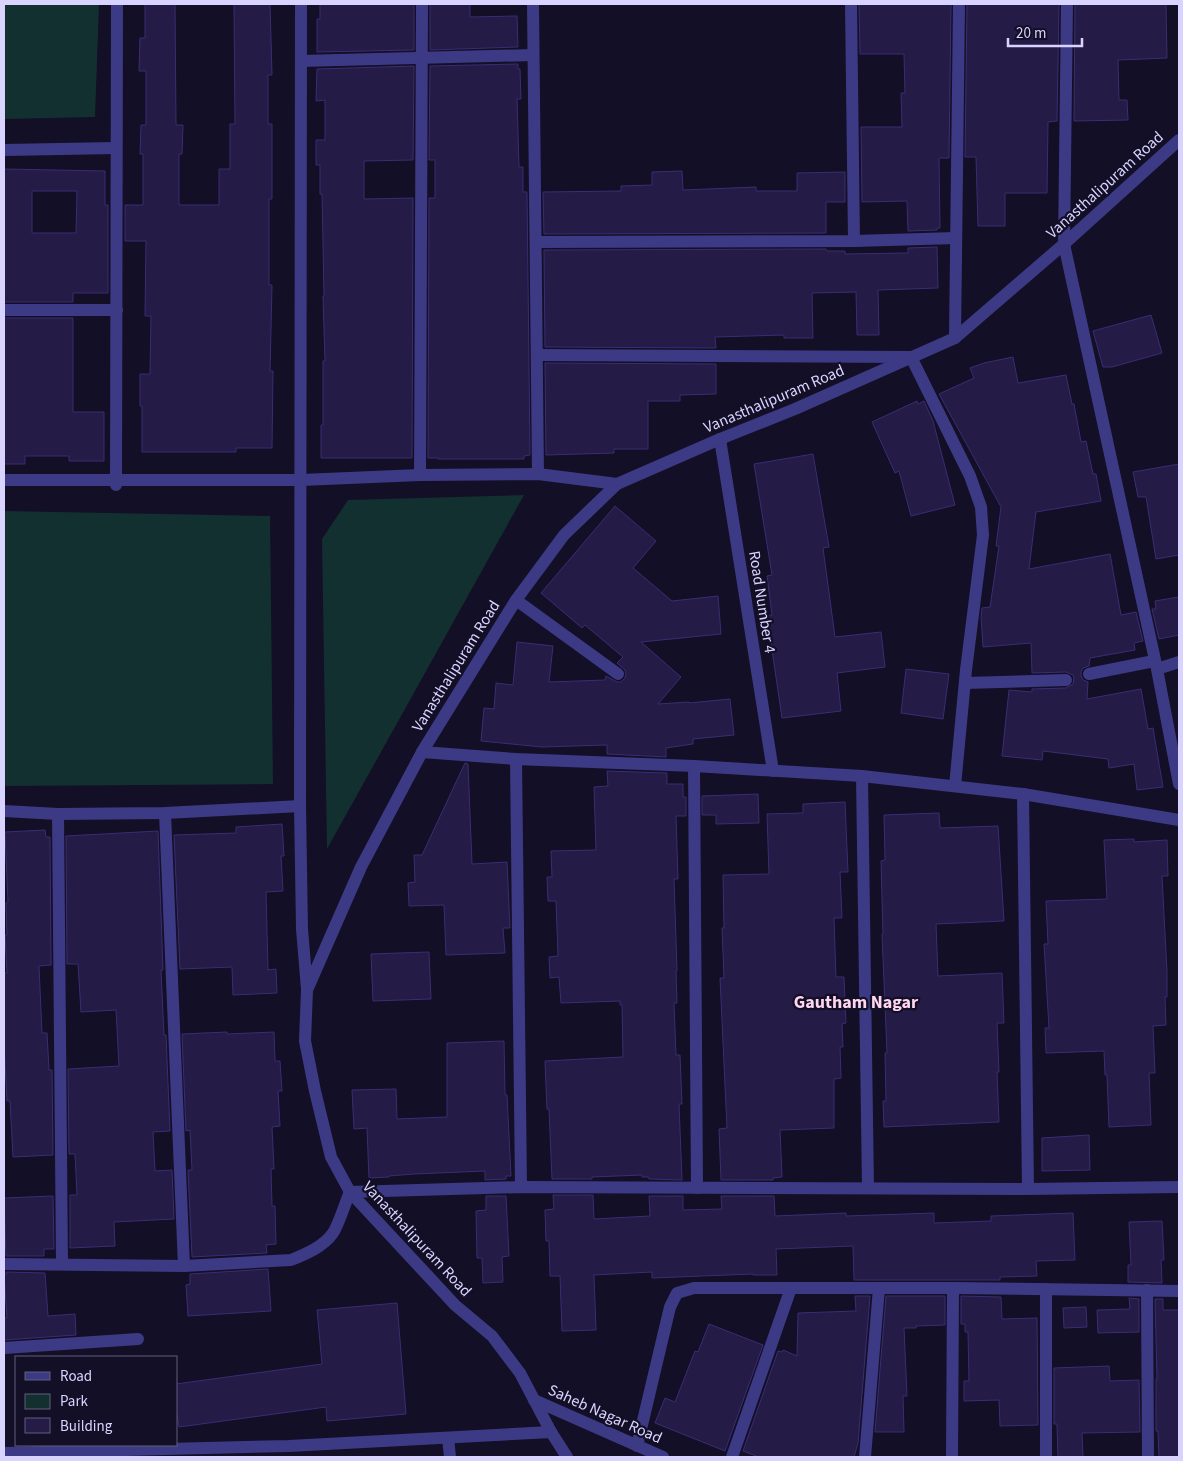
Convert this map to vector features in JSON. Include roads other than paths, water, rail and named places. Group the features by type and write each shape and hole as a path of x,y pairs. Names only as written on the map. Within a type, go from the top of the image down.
{"street":[{"path":"116,482 117,4"},
{"path":"301,4 300,806 302,929 307,990"},
{"path":"420,475 422,4"},
{"path":"533,4 538,474"},
{"path":"851,4 854,241"},
{"path":"955,338 959,4"},
{"path":"1067,4 1064,244 1156,665 1179,784"},
{"path":"301,61 534,55"},
{"name":"Vanasthalipuram Road","path":"567,1457 551,1432 520,1373 492,1336 454,1305 350,1192 331,1157 305,1041 307,990 361,867 422,752 516,600 564,535 617,484 955,338 1064,244 1179,140"},
{"path":"4,150 116,148"},
{"path":"536,242 854,241 956,238"},
{"path":"4,310 117,310"},
{"path":"537,355 911,357 970,476 981,507 983,535 955,786"},
{"name":"Road Number 4","path":"720,439 773,771"},
{"path":"4,480 116,482 301,480 420,475 538,474 617,484"},
{"path":"516,600 618,674"},
{"path":"1089,674 1179,662"},
{"path":"965,683 1066,680"},
{"path":"422,752 516,759 694,766 862,776 1022,794 1179,820"},
{"path":"516,759 521,1187"},
{"path":"694,766 697,1188"},
{"path":"862,776 868,1188"},
{"path":"1022,794 1028,1189"},
{"path":"4,811 58,814 165,813 300,806"},
{"path":"165,813 184,1266"},
{"path":"58,814 62,1264"},
{"path":"4,1264 184,1266 290,1260 307,1254 320,1245 333,1232 350,1192 521,1187 1028,1189 1179,1187"},
{"path":"637,1446 670,1308 677,1293 694,1288 953,1288 1179,1291"},
{"path":"732,1457 791,1288"},
{"path":"865,1457 879,1288"},
{"path":"952,1457 953,1288"},
{"path":"1046,1289 1046,1457"},
{"path":"1147,1290 1148,1457"},
{"path":"4,1348 138,1339"},
{"name":"Saheb Nagar Road","path":"534,1400 662,1457"},
{"path":"4,1453 290,1451 551,1432"},
{"path":"448,1438 450,1457"}],"district":[{"name":"Gautham Nagar","path":"856,1002"}]}
